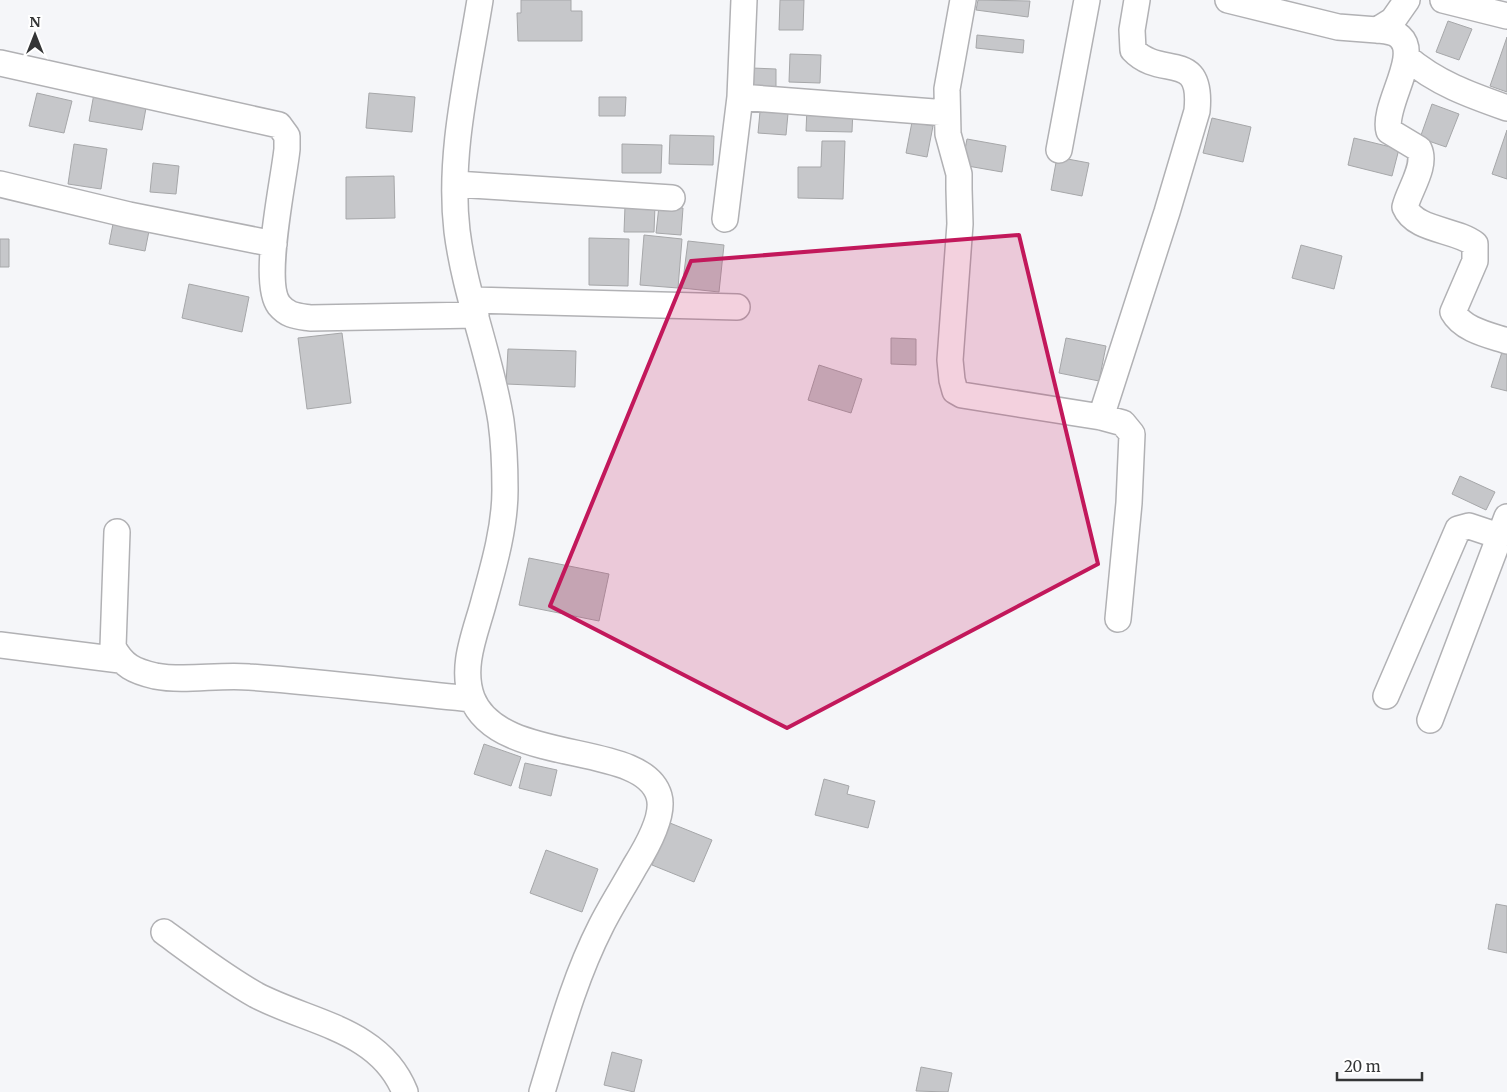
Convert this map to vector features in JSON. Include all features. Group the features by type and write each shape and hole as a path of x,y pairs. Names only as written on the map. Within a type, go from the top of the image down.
{"street":[{"path":"480,0 460,130 456,184 457,231 501,422 505,492 498,548 472,643 466,673 472,700 484,717 504,732 544,746 609,761 632,769 650,781 660,797 658,817 645,849 601,925 583,964 563,1018 542,1092"},
{"path":"725,219 740,96 744,0"},
{"path":"963,0 947,89 948,134 959,174 960,224 950,360 952,380 955,391 976,399 1101,417 1123,422 1132,434 1129,502 1118,618"},
{"path":"1059,150 1087,0"},
{"path":"1101,417 1197,112 1197,86 1188,72 1152,62 1139,56 1133,50 1132,30 1137,0"},
{"path":"1228,0 1338,27 1394,33 1401,38 1406,47 1406,57 1386,121 1389,131 1421,152 1420,166 1405,207 1408,215 1418,221 1468,239 1475,244 1475,261 1453,312 1457,320 1466,326 1507,341"},
{"path":"1377,30 1393,20 1407,0"},
{"path":"1443,0 1507,16"},
{"path":"1406,57 1434,79 1462,92 1507,108"},
{"path":"0,63 280,125 287,136 287,149 274,244 272,285 278,304 290,315 310,318 474,308 737,308"},
{"path":"740,96 947,113"},
{"path":"0,184 129,215 274,244"},
{"path":"456,184 672,198"},
{"path":"1386,696 1458,529 1469,526 1503,526 1430,720"},
{"path":"117,532 113,647 120,660 132,669 164,677 250,677 472,700"},
{"path":"0,645 120,660"},
{"path":"164,932 257,995 340,1030 370,1045 392,1069 405,1092"}],"highlighted area":[{"path":"1019,235 1098,564 787,728 550,606 691,261"}],"building":[{"path":"521,0 571,0 571,11 582,11 582,41 518,41 517,13 521,13"},
{"path":"780,0 804,0 803,30 779,30"},
{"path":"978,0 1030,1 1028,17 976,10"},
{"path":"1448,21 1472,29 1459,60 1436,52"},
{"path":"977,35 1024,40 1023,53 976,48"},
{"path":"1507,37 1507,92 1490,86"},
{"path":"790,54 821,55 820,83 789,82"},
{"path":"752,68 776,69 776,89 752,89"},
{"path":"95,88 148,97 142,130 89,121"},
{"path":"37,93 72,101 64,133 29,126"},
{"path":"369,93 415,97 412,132 366,128"},
{"path":"599,97 626,97 625,116 599,116"},
{"path":"761,101 789,103 786,135 758,133"},
{"path":"1432,104 1459,114 1446,147 1420,138"},
{"path":"807,108 853,109 852,132 806,131"},
{"path":"1212,118 1251,127 1243,162 1203,153"},
{"path":"912,122 933,126 927,157 906,153"},
{"path":"1507,130 1507,179 1492,174"},
{"path":"670,135 714,136 713,165 669,164"},
{"path":"1354,138 1399,149 1392,176 1348,165"},
{"path":"967,139 1006,146 1002,172 962,165"},
{"path":"822,141 845,141 843,199 798,198 798,167 821,167"},
{"path":"74,144 107,149 101,189 68,184"},
{"path":"622,144 662,145 661,173 622,173"},
{"path":"1057,157 1089,163 1082,196 1051,190"},
{"path":"153,163 179,166 176,194 150,192"},
{"path":"394,176 395,218 346,219 346,177"},
{"path":"625,206 655,206 654,232 624,232"},
{"path":"659,206 683,208 681,235 656,233"},
{"path":"113,224 149,231 145,251 109,244"},
{"path":"644,235 682,239 678,288 640,285"},
{"path":"589,238 629,239 628,286 589,285"},
{"path":"0,239 9,239 9,267 0,267"},
{"path":"688,241 724,245 719,292 682,288"},
{"path":"1301,245 1342,256 1334,289 1292,278"},
{"path":"189,284 249,297 242,332 182,318"},
{"path":"342,333 351,403 307,409 298,338"},
{"path":"891,338 916,339 916,365 891,364"},
{"path":"1066,338 1106,346 1099,381 1059,373"},
{"path":"508,349 576,351 575,387 506,384"},
{"path":"1502,352 1507,354 1507,391 1491,387"},
{"path":"819,365 862,379 851,413 808,400"},
{"path":"1460,476 1495,492 1486,510 1452,494"},
{"path":"529,558 609,574 599,621 519,605"},
{"path":"484,744 521,757 511,786 474,774"},
{"path":"525,763 557,770 551,796 519,788"},
{"path":"824,779 849,786 847,794 875,801 868,828 815,815"},
{"path":"670,823 712,840 694,882 652,865"},
{"path":"546,850 598,869 582,912 530,893"},
{"path":"1496,904 1507,906 1507,953 1488,949"},
{"path":"612,1052 642,1060 634,1092 604,1085"},
{"path":"921,1067 952,1073 948,1092 916,1091"}]}
